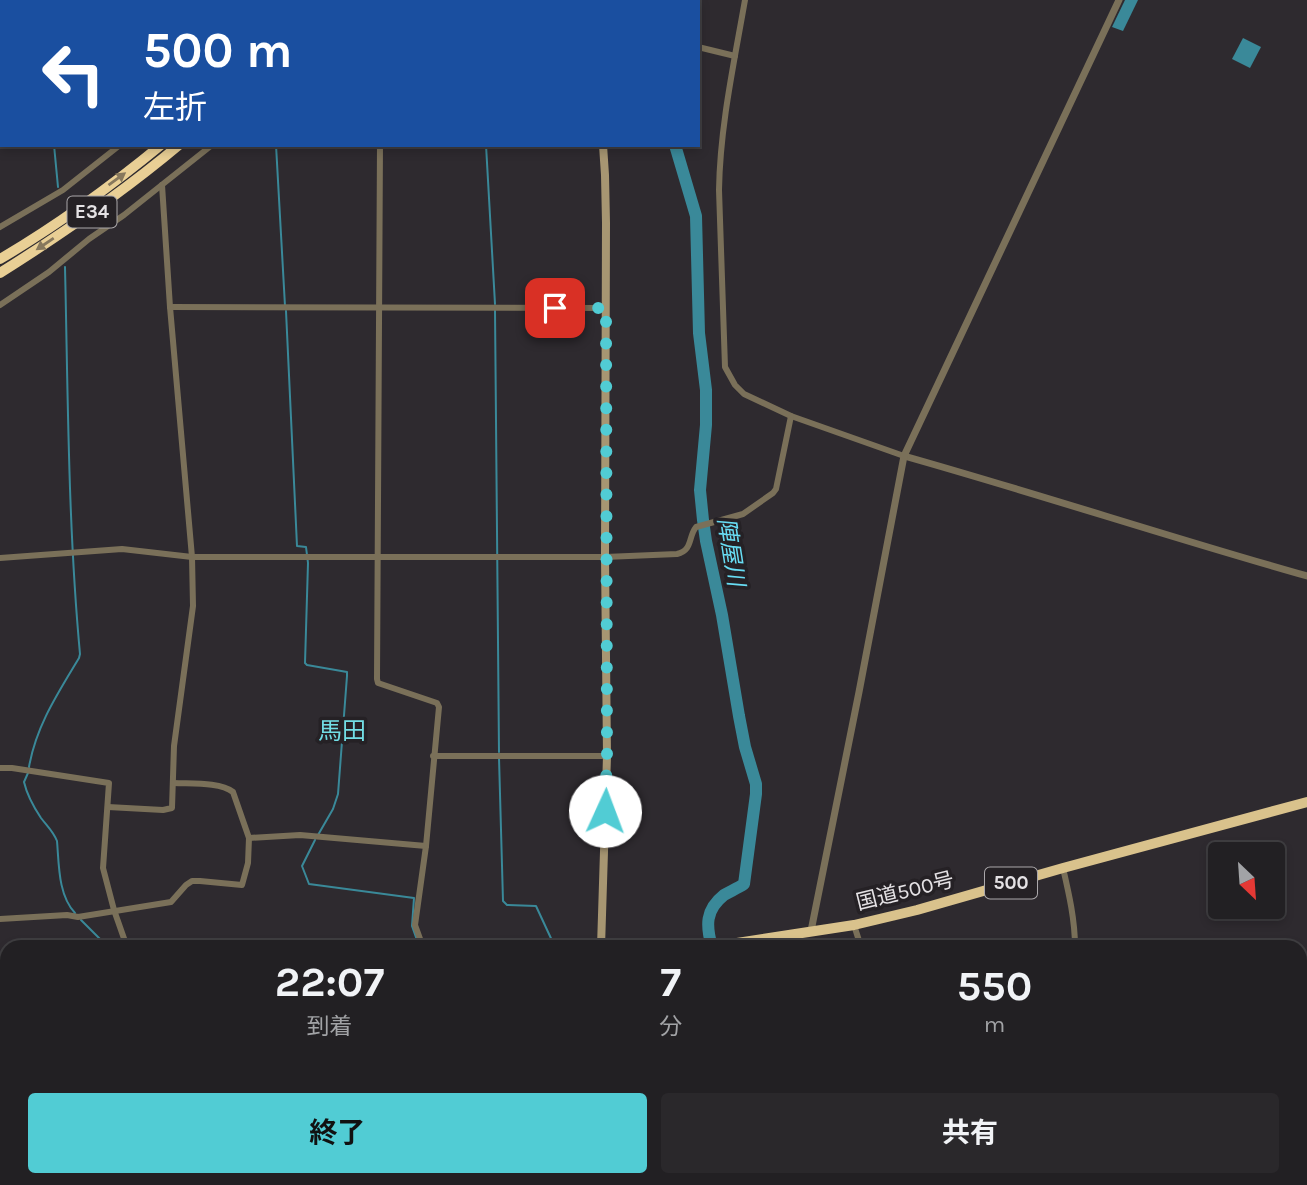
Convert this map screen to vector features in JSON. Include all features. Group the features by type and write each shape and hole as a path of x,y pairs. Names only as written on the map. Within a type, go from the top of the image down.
{"highway":[{"name":"E34","path":"0,259 76,209 158,147"},
{"name":"E34","path":"0,272 83,218 177,147"},
{"name":"国道500号","path":"758,940 854,925 917,910 1307,802"}],"main road":[{"path":"601,940 607,756 603,147"}],"street":[{"path":"745,0 719,168 725,367 735,385 744,394 791,416 904,456 1307,576"},
{"path":"811,932 904,456 1119,0"},
{"path":"700,47 735,56"},
{"path":"0,227 62,190 117,147"},
{"path":"0,304 49,272 207,147"},
{"path":"380,147 378,683 438,703 439,707 426,846 415,925 420,940"},
{"path":"108,807 163,810 172,808 174,746 193,606 192,557 162,185"},
{"path":"170,307 606,308"},
{"path":"0,558 122,548 192,557 605,557 682,553 689,546 696,527 743,514 773,493 791,416"},
{"path":"433,756 607,756"},
{"path":"0,768 109,783 103,867 125,940"},
{"path":"0,919 67,915 78,917 171,902 192,881 242,885 248,863 249,838 233,792 220,786 174,783"},
{"path":"249,838 300,835 426,846"},
{"path":"1062,868 1069,893 1075,940"},
{"path":"854,925 859,940"}],"water":[{"path":"1125,0 1138,0 1123,31 1112,27"},
{"path":"1243,38 1261,47 1250,68 1232,59"}],"waterway":[{"path":"54,147 58,187"},
{"path":"276,147 285,306"},
{"path":"486,147 495,304"},
{"name":"陣屋川","path":"676,147 696,216 699,333 706,390 700,490 703,520 745,747 756,784 744,884 724,895 713,906 708,925 711,940"},
{"path":"29,767 42,724 80,654 71,509 65,267"},
{"path":"495,310 499,752"},
{"path":"286,311 297,546 306,547 308,563 305,663 347,672 338,794 318,835"},
{"path":"499,758 503,901 507,905 536,906 552,940"},
{"path":"28,773 24,782 27,791 35,809 57,841 62,888 75,913"},
{"path":"315,840 302,866 309,884 414,898 412,926 417,940"},
{"path":"81,920 101,940"}],"district":[{"name":"馬田","path":"342,731"}],"route":[{"path":"555,308 606,308 605,811"}]}
